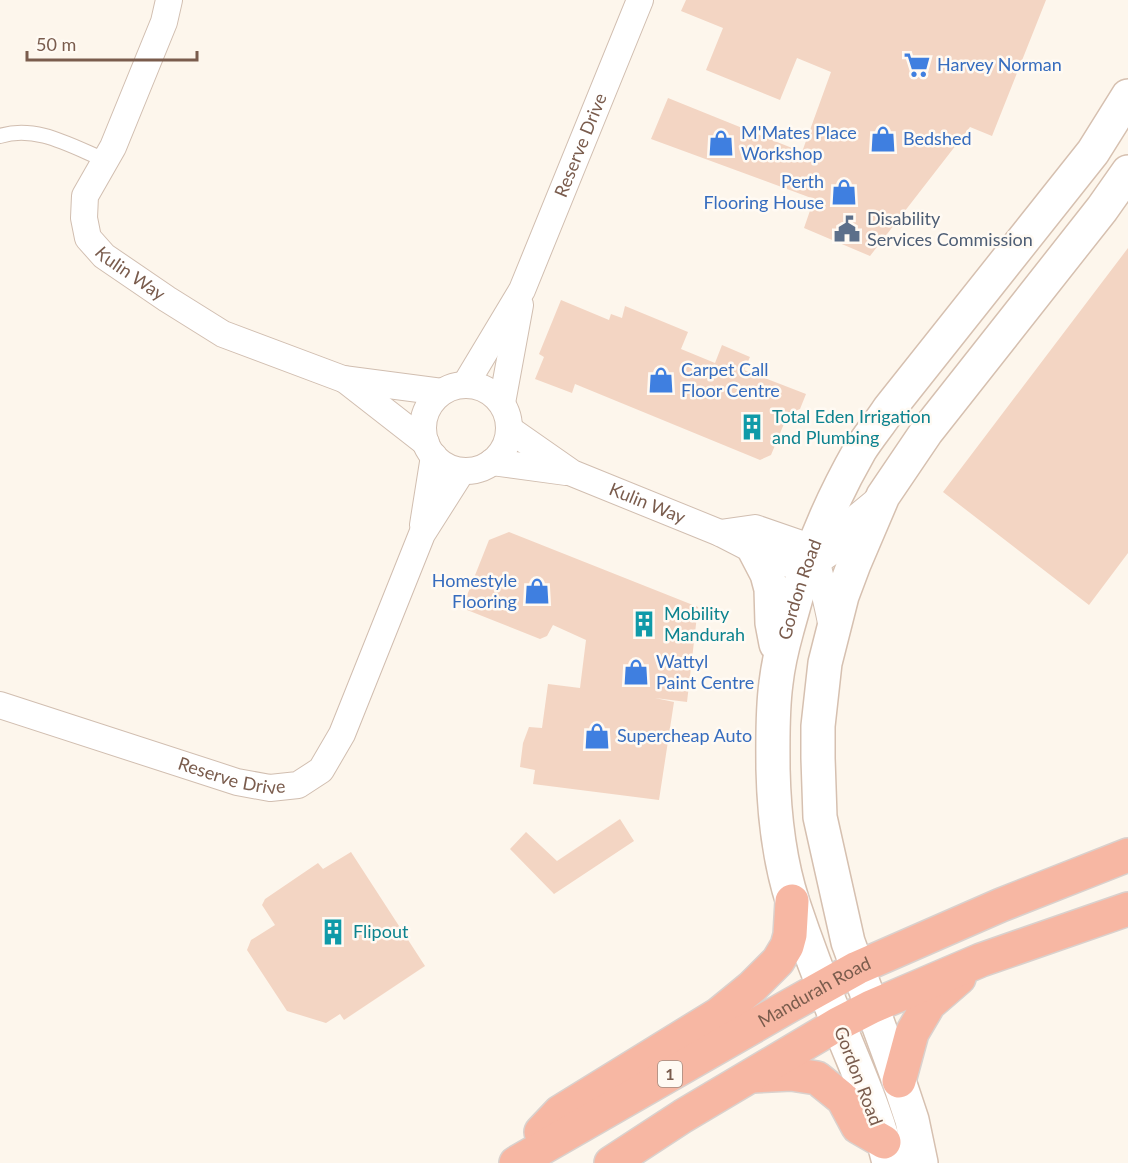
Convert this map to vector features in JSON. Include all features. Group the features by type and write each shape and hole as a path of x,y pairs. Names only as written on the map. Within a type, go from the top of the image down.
{"highway":[{"name":"Mandurah Road","path":"515,1163 857,968 1001,905 1128,855"},
{"path":"515,1163 560,1112 719,1014 752,987 778,961 787,946 792,902"},
{"name":"1","path":"610,1163 838,1023 981,960 1128,909"},
{"path":"899,1081 912,1033 929,1005 981,960"},
{"path":"749,1076 791,1074 817,1078 843,1099 858,1127 886,1152"}],"main road":[{"name":"Gordon Road","path":"886,1152 856,1067 792,902 783,869 773,794 772,724 779,660 795,600 839,490 861,448 1093,152 1128,96"},
{"name":"Gordon Road","path":"921,1163 912,1120 844,931 820,817 818,726 825,663 842,596 883,496 927,431 1102,209 1128,172"},
{"path":"969,378 964,315 986,317 1025,307"},
{"path":"755,551 767,574 771,589 772,623 779,660"}],"street":[{"name":"Kulin Way","path":"169,0 164,22 113,147 85,196 84,218 88,238 104,256 223,334 343,379 453,388"},
{"name":"Reserve Drive","path":"502,403 522,290 640,0"},
{"name":"Reserve Drive","path":"453,388 522,290"},
{"name":"Kulin Way","path":"343,379 430,450"},
{"path":"479,387 492,393 502,403 507,416 509,429 501,453 483,467 462,471 452,468 442,464 430,450 423,429 425,415 431,402 453,388 479,387"},
{"name":"Kulin Way","path":"509,429 572,473 720,533 755,551 812,560"},
{"name":"Reserve Drive","path":"422,534 430,450"},
{"name":"Kulin Way","path":"492,462 572,473"},
{"name":"Reserve Drive","path":"0,705 237,782 270,788 298,785 321,770 342,734 422,534 462,471"},
{"path":"812,560 838,547 856,517 883,496"},
{"path":"720,533 755,528 812,560 827,598 832,634"}],"lane":[{"path":"0,135 18,132 44,135 105,160"}],"building":[{"path":"686,0 1046,0 992,136 970,127 870,256 804,228 814,199 651,139 668,98 802,152 831,72 797,58 780,100 706,70 723,28 681,11"},
{"path":"1128,248 1128,553 1089,605 943,492"},
{"path":"561,300 609,320 611,314 622,318 625,306 688,332 681,349 715,363 722,345 750,357 744,370 806,394 800,409 788,414 771,455 760,460 575,384 572,393 535,379 544,357 539,354"},
{"path":"509,532 698,607 687,702 655,698 674,702 659,800 533,784 535,770 520,767 523,743 529,727 542,728 548,684 580,688 586,640 553,625 547,636 540,639 462,608 489,540"},
{"path":"620,819 634,841 554,894 510,849 526,832 557,861"},
{"name":"Flipout","path":"351,852 425,966 344,1020 340,1014 326,1023 287,1011 247,950 251,940 275,925 262,905 265,899 318,863 323,869"}],"place":[{"name":"Harvey Norman","path":"917,65"},
{"name":"Bedshed","path":"883,139"},
{"name":"M'Mates Place Workshop","path":"721,143"},
{"name":"Perth Flooring House","path":"844,192"},
{"name":"Disability Services Commission","path":"847,229"},
{"name":"Carpet Call Floor Centre","path":"661,380"},
{"name":"Total Eden Irrigation and Plumbing","path":"752,427"},
{"name":"Homestyle Flooring","path":"537,591"},
{"name":"Mobility Mandurah","path":"644,624"},
{"name":"Wattyl Paint Centre","path":"636,672"},
{"name":"Supercheap Auto","path":"597,736"},
{"name":"Flipout","path":"333,932"}]}
